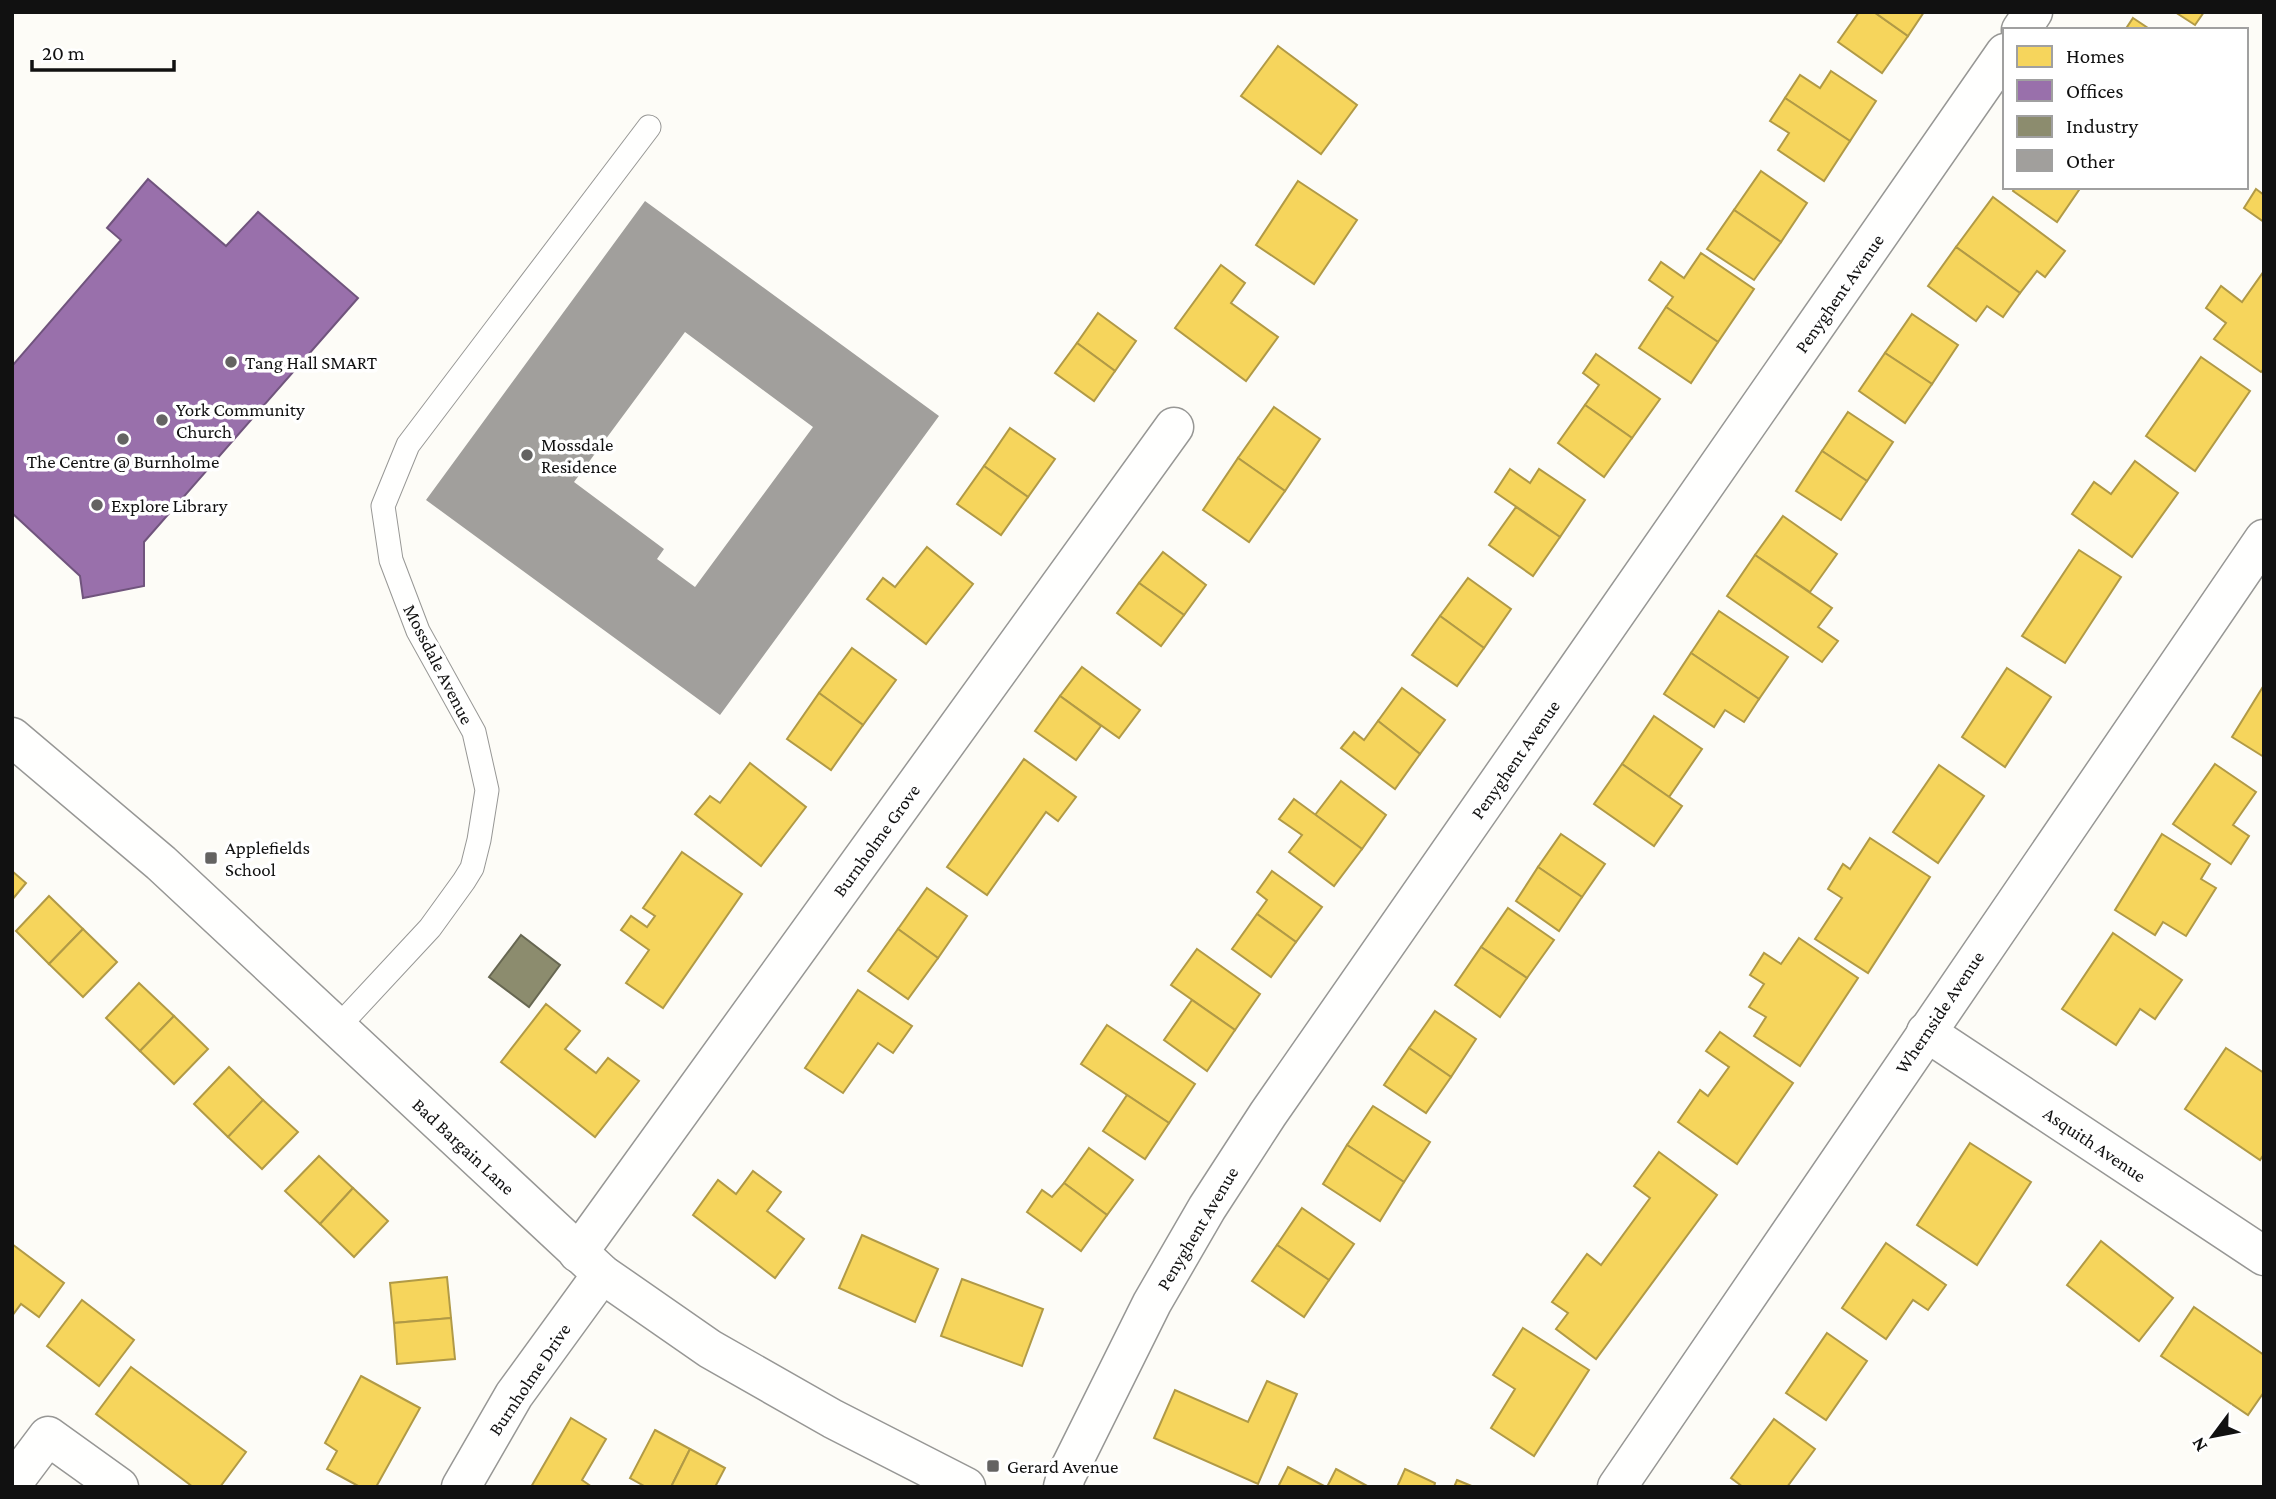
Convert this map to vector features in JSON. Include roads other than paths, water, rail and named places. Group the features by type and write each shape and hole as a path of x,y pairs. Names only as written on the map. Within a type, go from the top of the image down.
{"street":[{"path":"2022,28 2033,12"},
{"name":"Penyghent Avenue","path":"1063,1487 1152,1303 1207,1208 1268,1114 2003,56"},
{"name":"Burnholme Grove","path":"590,1263 1174,428"},
{"name":"Whernside Avenue","path":"1617,1487 2264,539"},
{"name":"Bad Bargain Lane","path":"12,737 161,863 590,1263 710,1349 833,1419 966,1487"},
{"name":"Asquith Avenue","path":"1926,1032 2264,1256"},
{"name":"Burnholme Drive","path":"461,1487 590,1263"},
{"path":"12,1484 48,1436 118,1487"}],"lane":[{"name":"Mossdale Avenue","path":"337,1028 430,928 464,881 472,867 479,840 487,790 474,732 418,631 391,560 383,506 390,484 408,445 649,127"}],"place":[{"name":"Tang Hall SMART","path":"231,362"},
{"name":"York Community Church","path":"162,420"},
{"name":"The Centre @ Burnholme","path":"123,439"},
{"name":"Mossdale Residence","path":"527,455"},
{"name":"Explore Library","path":"97,505"},
{"name":"Applefields School","path":"211,858"},
{"name":"Gerard Avenue","path":"993,1466"}]}
